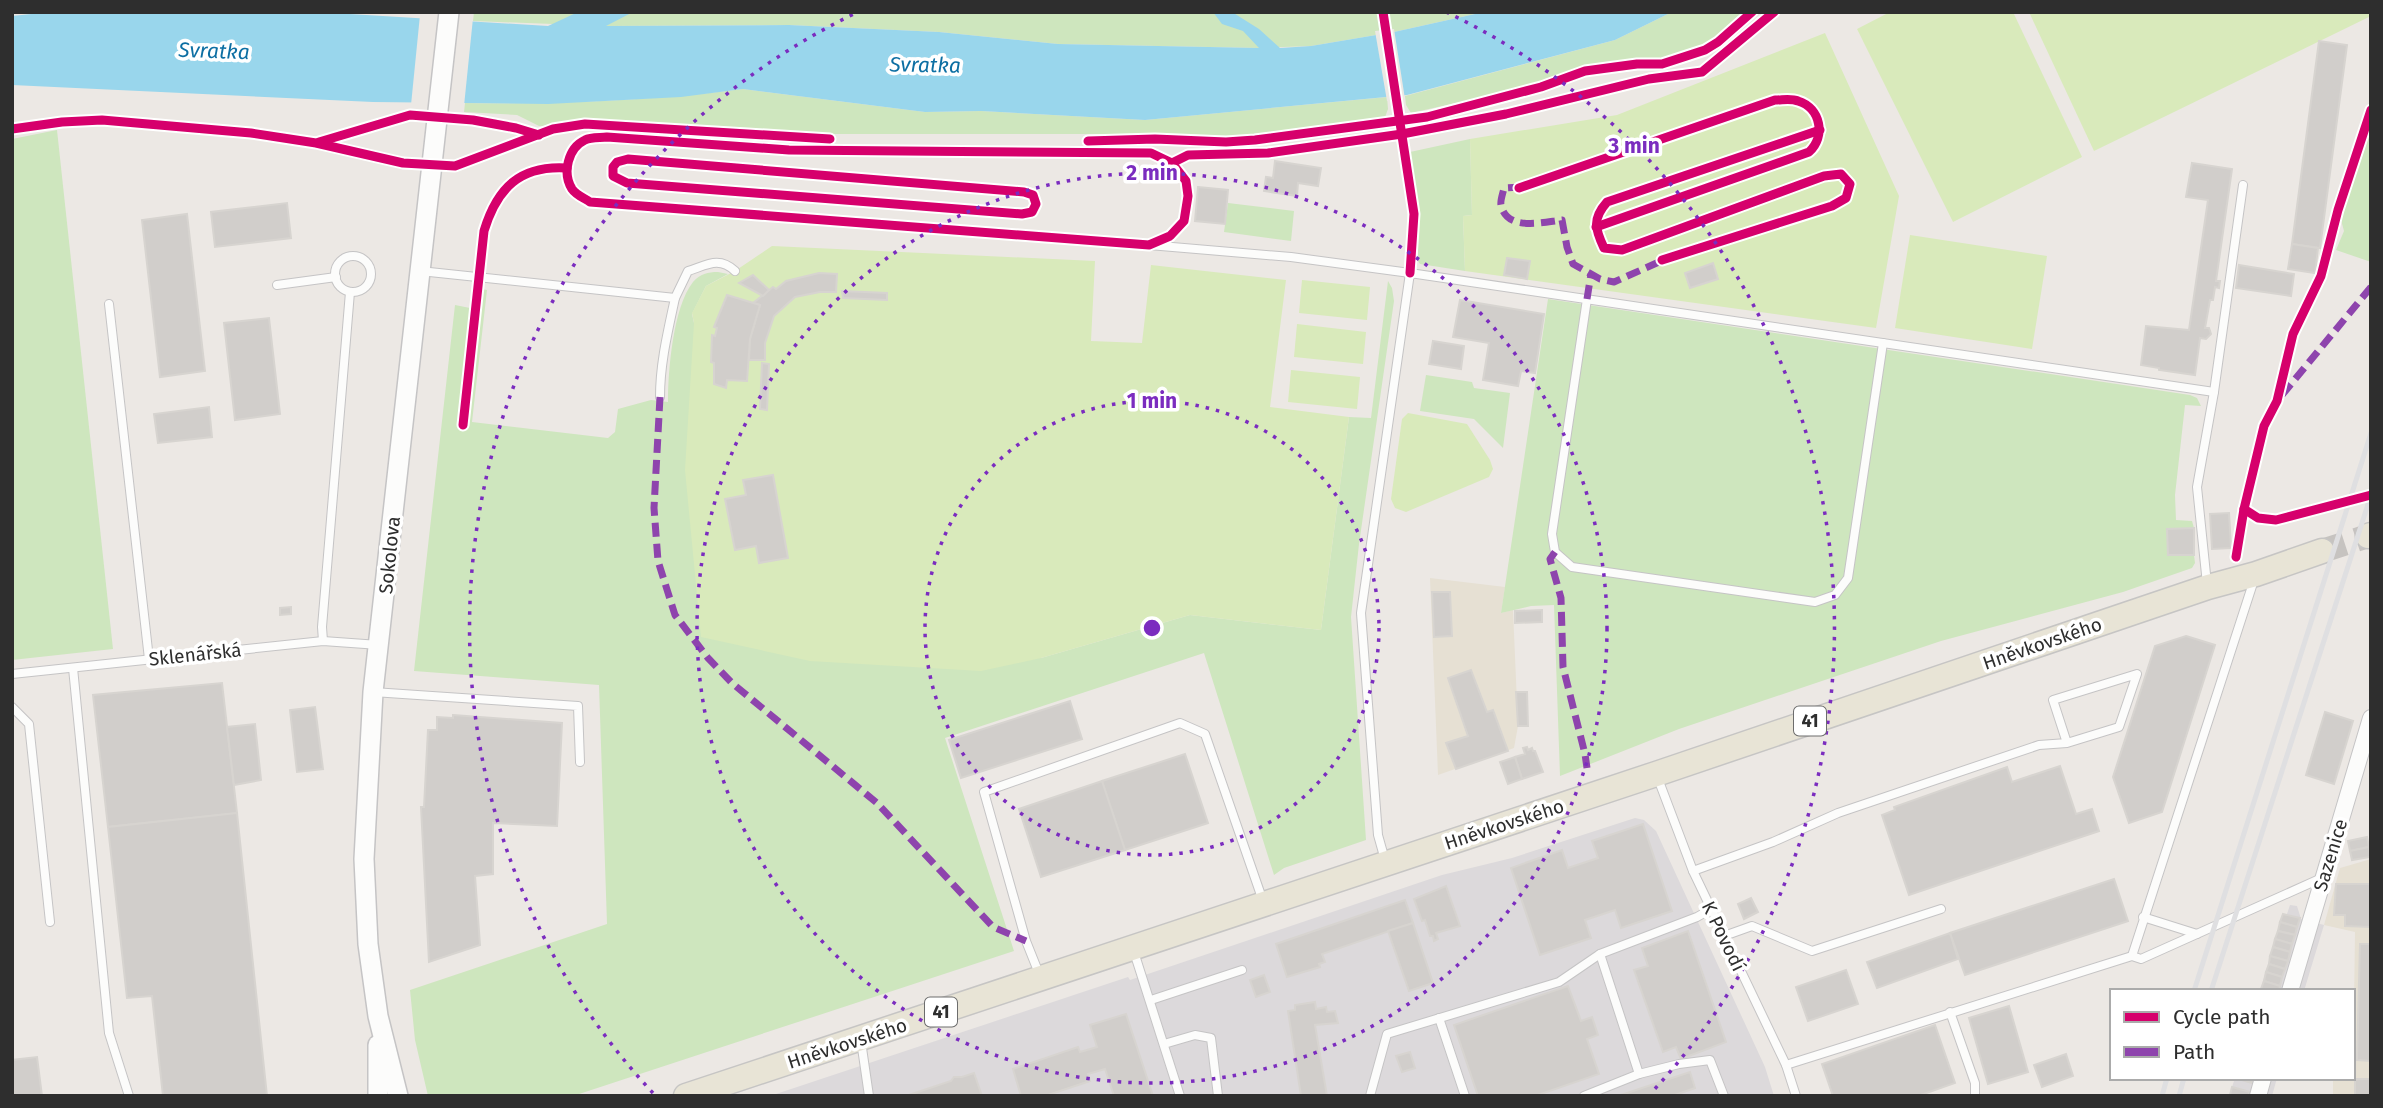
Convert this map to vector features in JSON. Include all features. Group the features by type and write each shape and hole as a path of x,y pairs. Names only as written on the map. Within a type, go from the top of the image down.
{"main road":[{"name":"Hněvkovského","path":"686,1096 2322,551"}],"street":[{"name":"Sokolova","path":"399,1095 378,1016 368,944 364,859 373,692 449,12"},
{"name":"Sazenice","path":"2291,989 2371,718"},
{"path":"378,1016 378,1096"}],"lane":[{"path":"2208,587 2197,487 2214,392 2243,185"},
{"path":"1149,245 1290,257 1410,273 2214,392"},
{"path":"357,257 366,262 371,272 369,282 362,290 351,292 341,287 336,277 338,266 346,258 357,257"},
{"path":"660,397 666,338 676,298 688,271 715,262 726,263 736,271"},
{"path":"420,271 676,298"},
{"path":"1386,863 1378,835 1361,613 1410,273"},
{"path":"277,285 336,277"},
{"path":"323,641 322,626 351,292"},
{"path":"1587,299 1552,534 1555,552 1572,567 1815,602 1835,595 1848,578 1883,343"},
{"path":"109,304 149,659"},
{"path":"2132,956 2256,574"},
{"name":"Sklenářská","path":"12,674 323,641 379,645"},
{"path":"73,668 109,1033 129,1096"},
{"path":"1693,870 1744,853 1846,810 2039,745 2067,743 2119,727 2137,674 2053,701 2067,743"},
{"path":"373,692 578,706 580,762"},
{"path":"12,708 29,724 50,922"},
{"path":"1042,978 1026,941 984,792 1180,723 1205,734 1264,904"},
{"name":"K Povodí","path":"1656,774 1693,870 1786,1065 1796,1096"},
{"path":"1786,1065 2132,956 2141,959 2324,877"},
{"path":"1370,1096 1387,1034 1559,982 1600,954 1697,917 1711,909"},
{"path":"1724,936 1752,926 1812,951 1941,909"},
{"path":"2143,917 2197,934"},
{"path":"1133,948 1180,1096"},
{"path":"1600,954 1639,1074"},
{"path":"1151,1000 1242,970"},
{"path":"1950,1012 1975,1083 1975,1096"},
{"path":"1439,1018 1465,1096"},
{"path":"1164,1044 1195,1035 1211,1038 1218,1096"},
{"path":"861,1038 869,1096"},
{"path":"1584,1096 1639,1074 1710,1060 1724,1096"}],"shaded area":[{"path":"1430,578 1505,587 1501,613 1513,610 1518,726 1514,748 1438,775"},
{"path":"1635,818 1644,820 1656,831 1765,1067 1774,1096 770,1096 1128,977 1130,980 1442,875 1512,858"},
{"path":"2371,859 2371,1096 2333,1096 2333,1080 2355,1080 2355,932 2324,925 2340,868"},
{"path":"2290,905 2297,906 2301,919 2324,925 2305,989 2261,989 2283,914 2287,914"},
{"path":"2234,1080 2276,1080 2272,1096 2229,1096"}],"green space":[{"path":"474,12 1484,12 1394,32 1311,46 1260,48 1058,44 939,32 789,25 604,26 473,21"},
{"path":"1672,12 1744,12 1715,39 1664,58 1644,58 1584,69 1514,90 1411,113 1406,105 1405,96 1615,40"},
{"path":"1890,12 2013,12 2082,157 1953,222 1857,29"},
{"path":"2029,12 2371,12 2371,16 2094,151"},
{"path":"1825,33 1899,196 1876,328 1465,271 1463,216 1472,215 1470,139 1617,115"},
{"path":"743,89 925,112 981,111 1145,120 1387,97 1388,109 1384,120 1225,137 1137,134 820,134 585,120 539,126 517,115 464,112 465,103 604,101"},
{"path":"2371,129 2371,262 2336,250 2344,231 2341,220"},
{"path":"57,130 113,649 12,660 12,139"},
{"path":"1470,139 1472,215 1463,216 1465,271 1420,264 1417,198 1410,152"},
{"path":"1228,203 1294,211 1291,241 1224,232"},
{"path":"1910,235 2047,256 2032,349 1895,328"},
{"path":"772,246 1095,261 1091,341 1142,343 1151,265 1286,280 1270,407 1349,417 1321,630 1190,615 1041,658 981,671 810,661 701,637 685,470 694,323 692,313 706,286 735,271"},
{"path":"704,274 728,274 706,286 692,314 694,323 1041,658 1190,615 1321,630 1349,417 1371,418 1388,281 1394,301 1351,617 1366,840 1284,868 1274,875 1204,653 945,738 1014,951 573,1096 428,1096 415,1040 410,990 607,924 599,685 414,671 455,305 470,308 459,424 467,425 482,289 487,290 472,422 608,438 615,432 618,409 651,400 668,402 676,323 686,293 696,279"},
{"path":"1302,280 1370,287 1367,320 1299,313"},
{"path":"1548,299 2190,395 2197,398 2201,406 2185,405 2175,495 2176,520 2192,521 2194,528 2167,529 2168,555 2194,555 2195,563 2192,568 2123,592 1941,641 1679,729 1560,776 1554,605 1531,606 1501,613"},
{"path":"1297,324 1366,332 1363,364 1294,357"},
{"path":"1291,370 1360,377 1357,409 1288,402"},
{"path":"1426,375 1472,382 1474,388 1510,393 1503,448 1474,419 1420,411"},
{"path":"1408,413 1467,424 1490,460 1493,469 1489,477 1406,512 1395,508 1391,499 1402,419"}],"water":[{"name":"Svratka","path":"50,12 317,12 548,26 578,12 633,12 606,26 789,25 939,32 1058,44 1259,48 1243,31 1222,24 1213,12 1232,12 1259,29 1280,48 1311,46 1394,32 1484,12 1672,12 1615,40 1407,95 1145,120 981,111 925,112 743,89 681,97 548,104 373,102 12,85 12,16"}],"pier":[{"path":"420,15 473,18 464,106 411,105"},
{"path":"1394,29 1405,99 1387,101 1375,31"}],"building":[{"path":"2319,41 2347,45 2320,248 2292,244"},
{"path":"1275,161 1321,168 1318,186 1298,183 1297,196 1264,191 1266,177 1273,178"},
{"path":"2192,163 2232,169 2216,281 2220,281 2219,288 2215,287 2213,300 2210,300 2205,328 2209,328 2211,334 2206,339 2200,338 2195,375 2141,365 2146,326 2189,330 2208,200 2186,197"},
{"path":"1198,187 1228,190 1225,224 1195,221"},
{"path":"287,203 291,238 215,247 211,212"},
{"path":"187,214 205,371 160,377 142,220"},
{"path":"2292,244 2318,248 2315,273 2288,269"},
{"path":"1507,258 1530,261 1527,279 1504,275"},
{"path":"1713,263 1718,279 1690,288 1685,273"},
{"path":"2239,265 2294,274 2291,296 2236,288"},
{"path":"819,273 837,274 836,292 795,297 774,316 765,343 765,360 749,360 750,339 760,305 753,303 773,287 776,289 786,281"},
{"path":"753,275 769,290 763,296 739,283"},
{"path":"842,291 887,293 887,300 843,298"},
{"path":"727,295 760,305 750,339 747,381 727,380 726,388 714,384 714,363 711,362 712,335 715,336 717,328 714,327"},
{"path":"1460,300 1544,314 1535,373 1521,371 1518,386 1483,380 1489,343 1453,337"},
{"path":"269,318 280,414 235,420 224,323"},
{"path":"1433,341 1464,346 1461,369 1429,364"},
{"path":"762,363 769,364 767,410 760,409"},
{"path":"209,407 212,437 158,443 154,414"},
{"path":"773,475 788,558 759,563 756,546 735,550 725,499 746,495 743,480"},
{"path":"2229,513 2231,548 2212,549 2210,514"},
{"path":"2194,528 2194,555 2168,555 2167,529"},
{"path":"1432,592 1450,592 1452,636 1434,637"},
{"path":"291,607 291,614 280,615 280,608"},
{"path":"1542,610 1542,622 1515,623 1515,611"},
{"path":"2186,636 2215,645 2162,812 2129,823 2113,777 2155,646"},
{"path":"1471,670 1487,712 1493,710 1508,751 1456,769 1446,743 1468,736 1448,678"},
{"path":"222,683 237,813 108,827 93,695"},
{"path":"1516,692 1527,692 1528,726 1518,726"},
{"path":"1070,701 1082,739 961,778 949,740"},
{"path":"315,707 323,769 297,772 290,710"},
{"path":"2325,712 2353,721 2334,784 2306,775"},
{"path":"453,715 562,723 557,826 493,823 493,874 475,876 480,945 429,962 421,807 424,807 428,730 437,730 437,717 453,718"},
{"path":"255,724 261,780 234,785 227,727"},
{"path":"1527,747 1528,750 1532,748 1535,751 1543,772 1522,779 1515,757 1525,754 1523,748"},
{"path":"1185,754 1208,823 1125,850 1102,781"},
{"path":"1515,757 1522,779 1508,784 1500,762"},
{"path":"2060,766 2076,814 2092,809 2099,831 1909,895 1882,815 1895,810 1894,807 2007,767 2012,782"},
{"path":"1102,781 1125,850 1041,877 1019,809"},
{"path":"237,813 267,1096 163,1096 152,996 127,998 108,827"},
{"path":"1643,824 1672,911 1621,928 1615,910 1585,920 1591,938 1540,955 1511,868 1562,850 1568,868 1598,858 1592,841"},
{"path":"2367,837 2369,847 2350,851 2348,841"},
{"path":"2369,847 2370,857 2352,860 2350,851"},
{"path":"2114,879 2128,921 1965,975 1950,933"},
{"path":"2336,884 2371,884 2371,927 2345,926 2345,915 2334,915"},
{"path":"1446,886 1460,926 1436,933 1438,939 1434,941 1425,920 1422,921 1414,899"},
{"path":"1751,898 1758,912 1744,919 1738,904"},
{"path":"1405,900 1413,923 1322,954 1325,962 1319,964 1320,967 1287,977 1276,944"},
{"path":"2283,914 2300,918 2297,927 2280,922"},
{"path":"2280,922 2297,927 2295,935 2278,931"},
{"path":"1413,923 1433,983 1409,991 1388,931"},
{"path":"1688,931 1726,1042 1681,1059 1676,1047 1663,1052 1634,970 1648,966 1642,948"},
{"path":"2278,931 2295,935 2292,944 2275,939"},
{"path":"1950,933 1958,959 1877,988 1867,962"},
{"path":"2275,939 2292,944 2290,952 2273,947"},
{"path":"2360,944 2371,944 2371,1061 2357,1060"},
{"path":"2273,947 2290,952 2288,961 2270,956"},
{"path":"2270,956 2288,961 2285,969 2269,964"},
{"path":"2269,964 2285,969 2282,977 2266,972"},
{"path":"1846,970 1858,1004 1808,1021 1796,987"},
{"path":"2266,972 2282,977 2280,986 2264,981"},
{"path":"1264,975 1270,992 1256,997 1250,980"},
{"path":"2264,981 2280,986 2279,989 2261,989"},
{"path":"1568,986 1581,1021 1592,1017 1598,1035 1587,1039 1599,1074 1535,1096 1478,1096 1454,1025"},
{"path":"1315,1002 1316,1009 1326,1007 1327,1012 1335,1011 1338,1023 1315,1025 1327,1096 1301,1096 1288,1011 1295,1010 1295,1005"},
{"path":"2009,1006 2028,1072 1988,1084 1969,1018"},
{"path":"1126,1014 1153,1096 1114,1096 1105,1069 1088,1074 1090,1081 1045,1096 1021,1096 1013,1069 1078,1047 1080,1052 1097,1047 1090,1025"},
{"path":"1935,1025 1955,1083 1918,1096 1833,1096 1822,1064"},
{"path":"1410,1052 1415,1068 1402,1072 1396,1056"},
{"path":"2066,1054 2073,1076 2042,1087 2034,1065"},
{"path":"37,1057 42,1096 12,1096 12,1060"},
{"path":"1690,1072 1695,1088 1672,1096 1618,1096"},
{"path":"974,1073 982,1096 906,1096 951,1081 954,1077"},
{"path":"2355,1079 2371,1079 2371,1096 2355,1096"},
{"path":"2232,1087 2250,1092 2248,1096 2230,1095"}],"tunnel":[{"path":"2322,551 2368,536"}],"railway":[{"path":"2195,989 2371,433"},
{"path":"2212,989 2371,495"},
{"path":"2162,1096 2166,1080"},
{"path":"2179,1096 2183,1080"}],"marked path":[{"path":"1522,187 1504,188 1501,203 1510,219 1527,223 1562,220 1573,264 1600,279 1614,282 1668,258"},
{"path":"1587,299 1591,274"},
{"path":"2282,395 2371,287"},
{"path":"660,397 654,508 658,561 675,615 708,658 732,683 877,803 993,927 1026,941"},
{"path":"1555,552 1550,559 1561,598 1563,667 1587,768"}],"cycle path":[{"path":"1383,12 1414,214 1410,273"},
{"path":"1088,141 1255,140 1427,117 1541,87 1585,71 1637,64 1662,64 1705,50 1752,12"},
{"path":"1172,163 1151,153 789,150 607,137 587,139 579,144 568,162 567,176 572,189 590,202 1149,245 1170,236 1184,221 1188,196 1186,181 1172,163 1188,155 1268,153 1402,134 1506,114 1649,79 1702,72 1774,12"},
{"path":"1519,188 1775,100 1798,101 1816,116 1818,139 1809,152 1596,227"},
{"path":"2236,557 2244,509 2264,426 2277,401 2293,334 2321,276 2338,210 2371,110"},
{"path":"319,142 410,115 473,120 539,135"},
{"path":"12,129 102,120 251,133 316,143 403,163 455,166 553,129 585,124 830,139"},
{"path":"1662,260 1832,206 1846,198 1850,184 1841,174 1824,176 1622,250 1604,248 1599,235 1597,219 1607,202 1820,130"},
{"path":"628,159 1024,192 1033,195 1036,204 1032,212 1022,214 627,183 613,176 613,167 617,162 628,159"},
{"path":"463,425 484,231 489,216 504,191 524,175 550,168 567,168"},
{"path":"2244,509 2258,518 2276,520 2371,495"}]}
